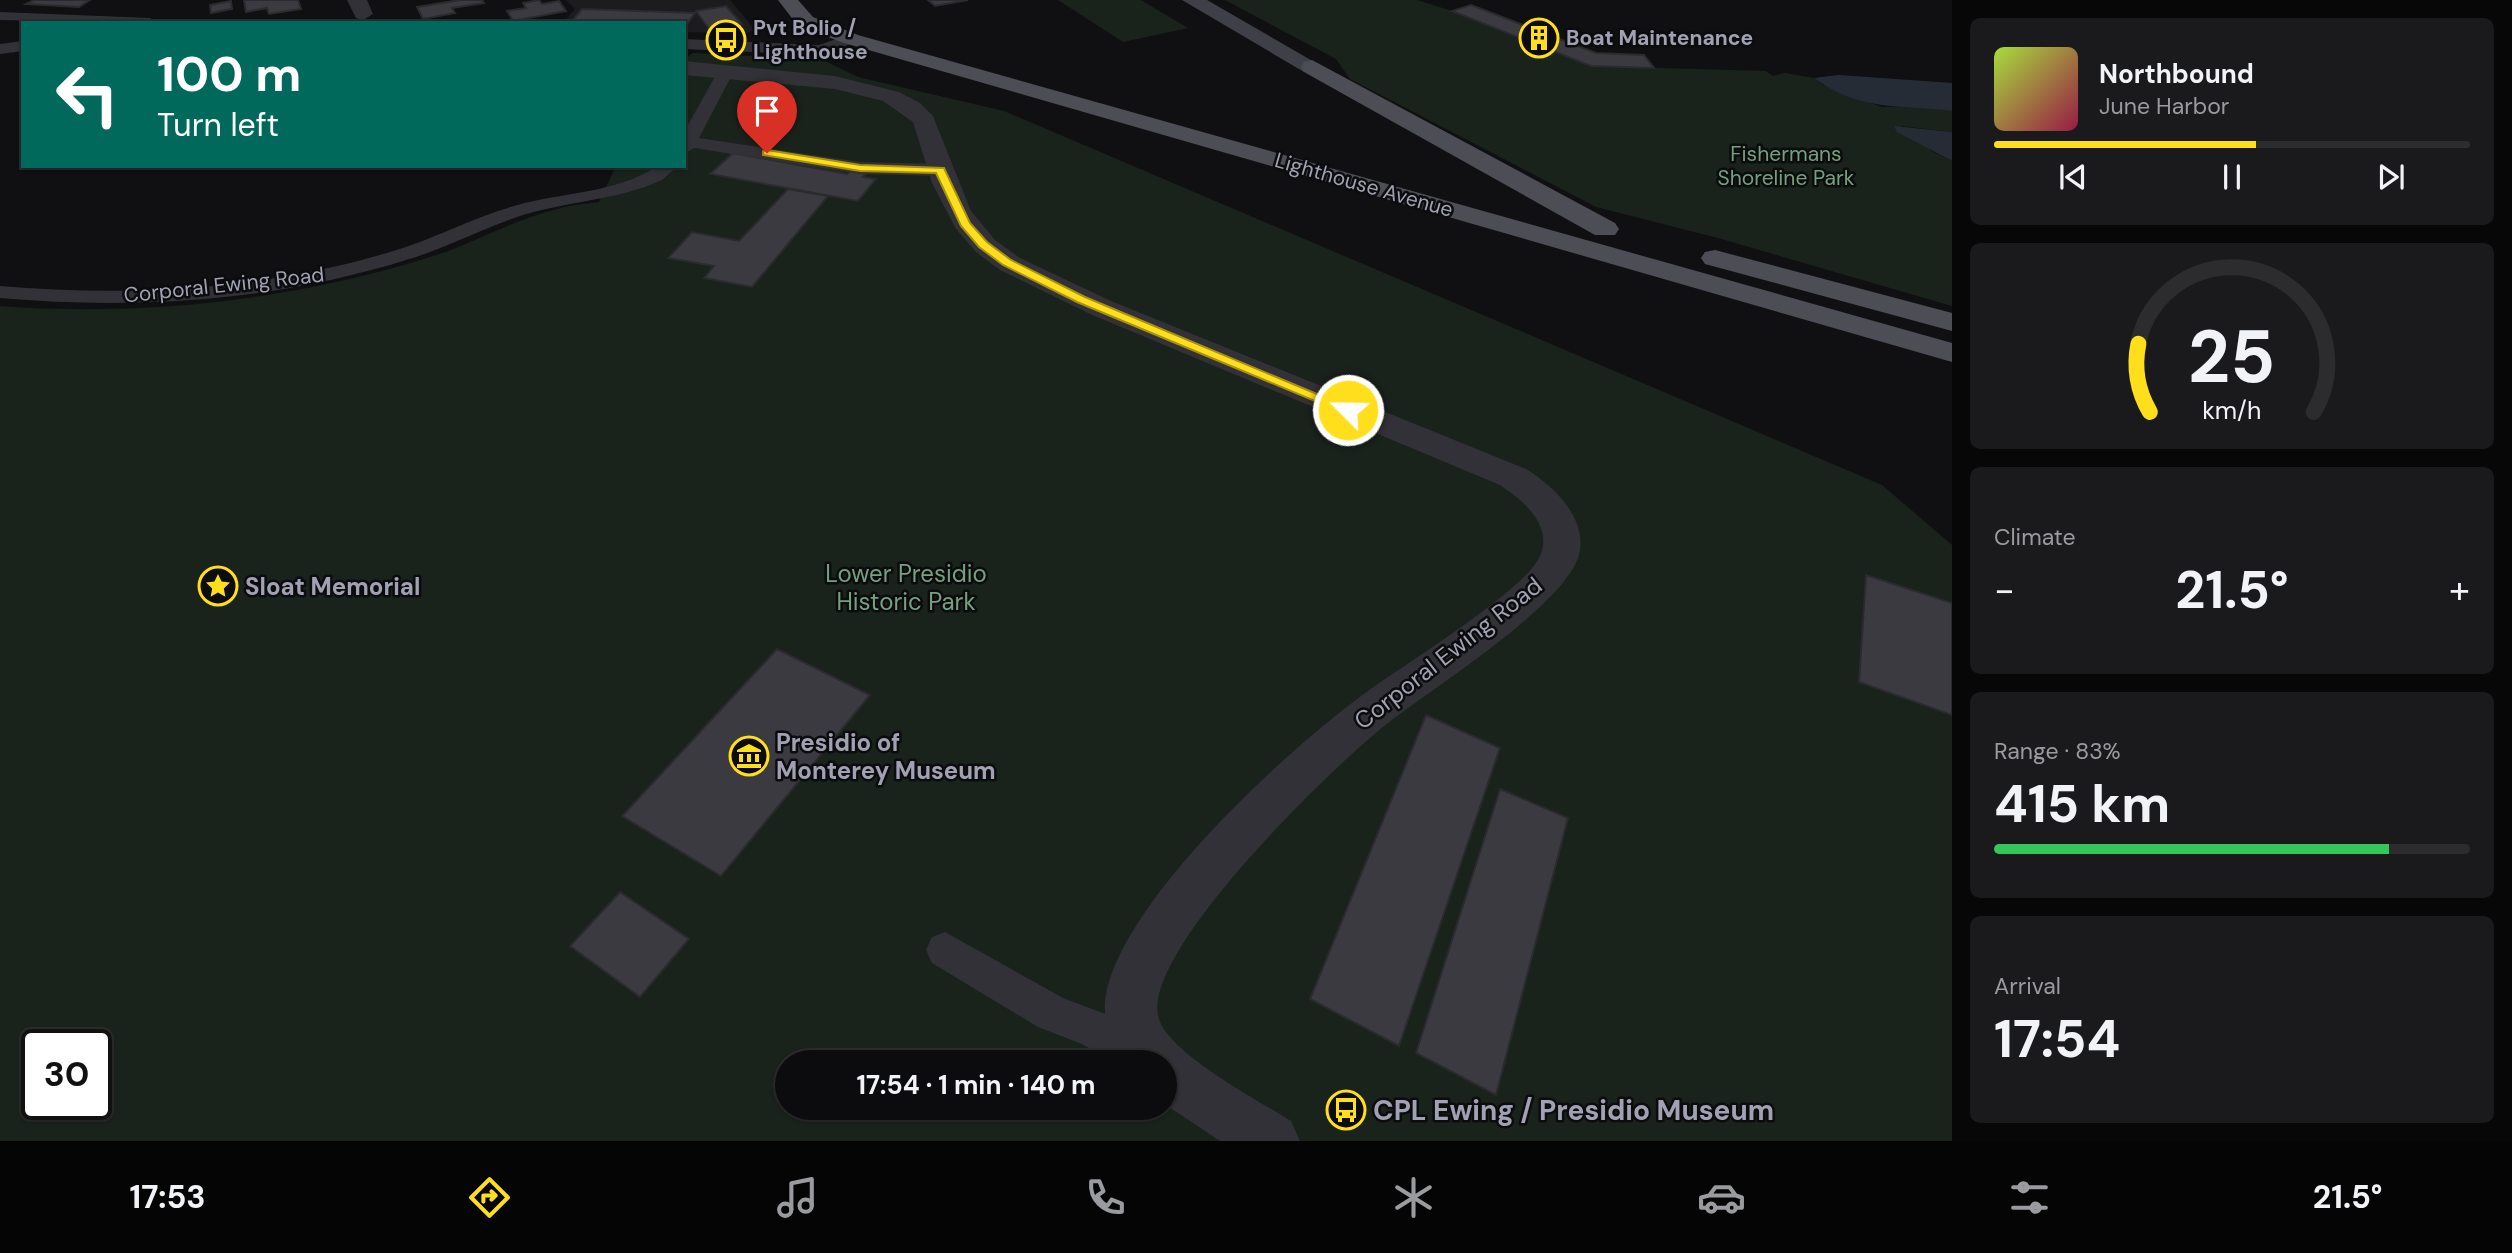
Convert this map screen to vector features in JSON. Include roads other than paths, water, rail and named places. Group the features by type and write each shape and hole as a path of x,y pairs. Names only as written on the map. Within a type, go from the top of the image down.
{"main road":[{"name":"Lighthouse Avenue","path":"788,0 792,12 806,23 851,39 1952,353"},
{"name":"Lighthouse Avenue","path":"800,0 874,24 1431,180"},
{"path":"1312,67 1605,229"},
{"path":"1511,203 1952,322"}],"street":[{"path":"1192,0 1312,67"},
{"name":"Corporal Ewing Road","path":"686,68 833,84 901,101 922,117 930,128 940,170 965,224 983,245 1007,262 1081,299 1513,477 1541,496 1551,509 1560,540 1559,557 1543,579 1501,616 1366,716 1306,768 1206,873 1149,954 1134,983 1131,1002 1133,1023 1140,1040 1148,1050"},
{"name":"Corporal Ewing Road","path":"1177,1078 1271,1141"}],"lane":[{"path":"0,16 107,21"},
{"path":"686,44 821,50 851,39"},
{"path":"0,49 21,46"},
{"path":"725,73 687,146 860,168 940,170"},
{"name":"Corporal Ewing Road","path":"0,292 84,299 173,294 284,281 397,257 521,209 641,181 665,168"},
{"path":"945,950 1052,1013 1094,1029 1130,1050"}],"place":[{"name":"Boat Maintenance","path":"1539,38"},
{"name":"Pvt Bolio / Lighthouse","path":"726,40"},
{"name":"Sloat Memorial","path":"218,586"},
{"name":"Presidio of Monterey Museum","path":"749,756"},
{"name":"CPL Ewing / Presidio Museum","path":"1346,1110"}],"park label":[{"name":"Fishermans Shoreline Park","path":"1786,166"},
{"name":"Lower Presidio Historic Park","path":"906,587"}]}
